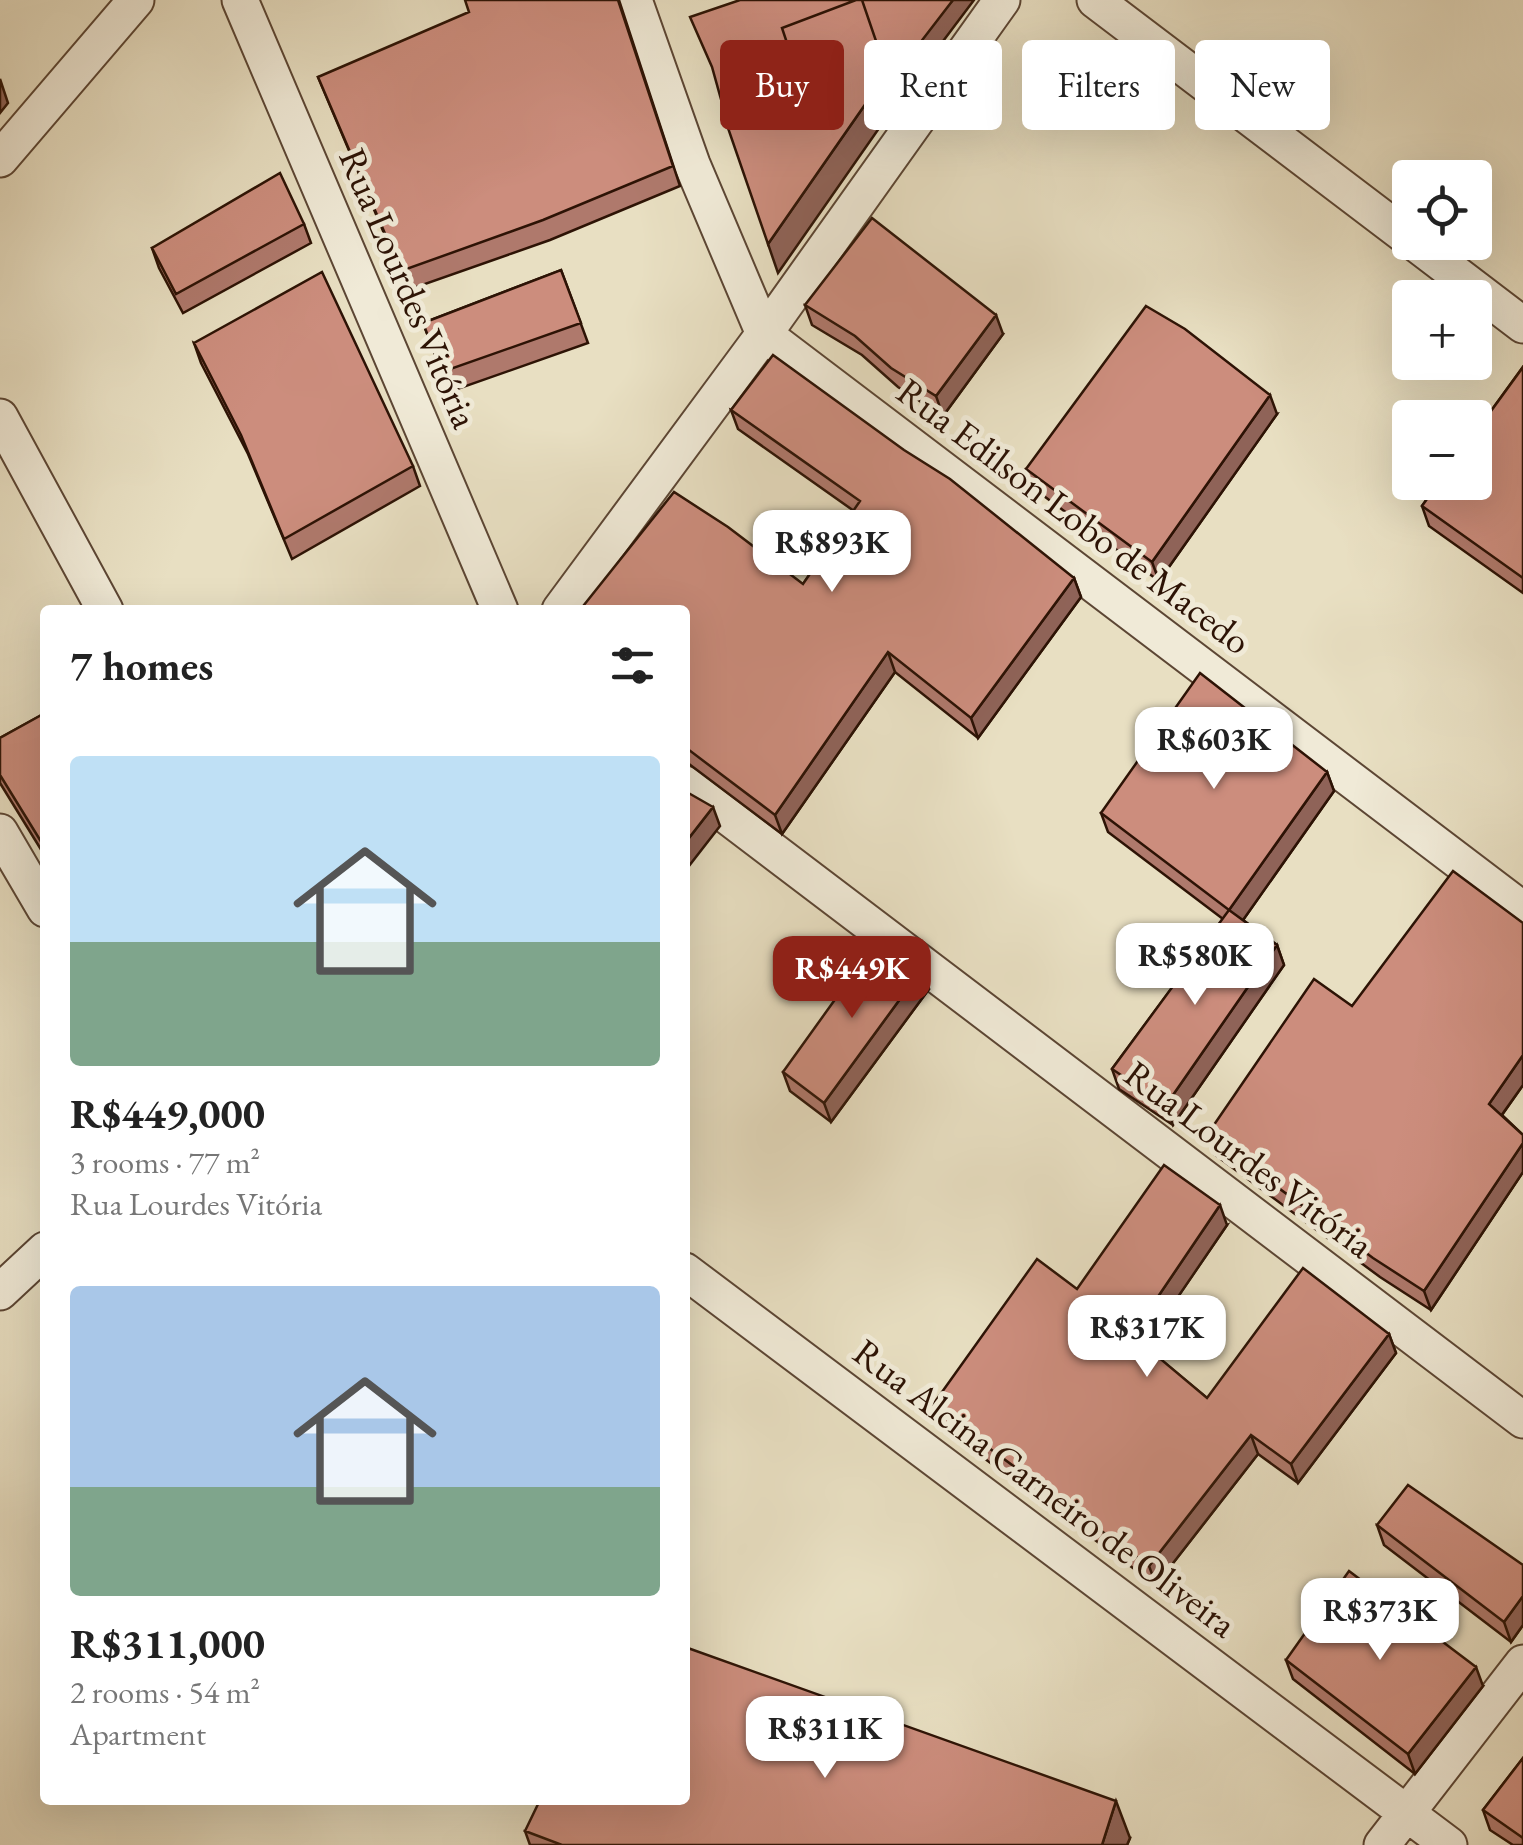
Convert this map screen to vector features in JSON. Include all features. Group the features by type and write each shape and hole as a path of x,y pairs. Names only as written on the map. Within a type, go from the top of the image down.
{"street":[{"path":"0,159 136,0"},
{"name":"Rua Lourdes Vitória","path":"240,0 498,605"},
{"path":"634,0 692,164 764,334"},
{"path":"564,605 764,334 1002,0"},
{"path":"1094,0 1392,226"},
{"path":"1437,260 1523,325"},
{"name":"Rua Edilson Lobo de Macedo","path":"764,334 1523,910"},
{"path":"0,417 102,605"},
{"name":"Rua Lourdes Vitória","path":"690,788 1523,1420"},
{"path":"0,832 40,900"},
{"path":"0,1292 40,1255"},
{"name":"Rua Alcina Carneiro de Oliveira","path":"690,1276 1449,1845"},
{"path":"1382,1845 1523,1663"}],"building":[{"path":"465,0 618,0 673,166 543,220 401,271 318,77 469,12"},
{"path":"740,0 856,0 782,28 786,40 720,40 720,96 690,17"},
{"path":"862,0 876,40 864,40 864,106 768,244 729,130 844,130 844,40 786,40 782,28"},
{"path":"862,0 953,0 922,40 876,40"},
{"path":"280,173 304,224 176,294 152,248"},
{"path":"872,218 996,315 936,396 891,368 855,336 805,305"},
{"path":"561,270 581,323 442,372 423,323"},
{"path":"322,272 413,466 284,539 241,435 194,343"},
{"path":"1146,306 1185,329 1270,395 1152,562 1026,469"},
{"path":"773,355 950,479 1074,578 971,718 888,652 775,815 690,751 690,605 584,605 674,492 803,584 860,501 731,410"},
{"path":"1523,367 1523,578 1422,506 1426,500 1492,500 1492,410"},
{"path":"1200,673 1327,772 1229,910 1101,813"},
{"path":"40,716 40,840 0,775 0,738"},
{"path":"690,794 713,807 690,837"},
{"path":"1453,871 1523,923 1523,1055 1489,1104 1523,1135 1523,1143 1424,1291 1207,1135 1314,979 1352,1006"},
{"path":"1229,910 1277,945 1166,1105 1112,1069"},
{"path":"877,941 922,969 824,1103 783,1072"},
{"path":"1164,1165 1220,1205 1132,1335 1207,1398 1303,1268 1389,1334 1291,1464 1251,1435 1149,1566 932,1406 1037,1259 1077,1289"},
{"path":"1408,1485 1523,1565 1523,1596 1504,1622 1377,1525"},
{"path":"1349,1571 1476,1667 1408,1754 1286,1660"},
{"path":"690,1649 1116,1801 1102,1845 562,1845 525,1831 538,1805 690,1805"},
{"path":"1523,1758 1523,1838 1483,1810"}]}
